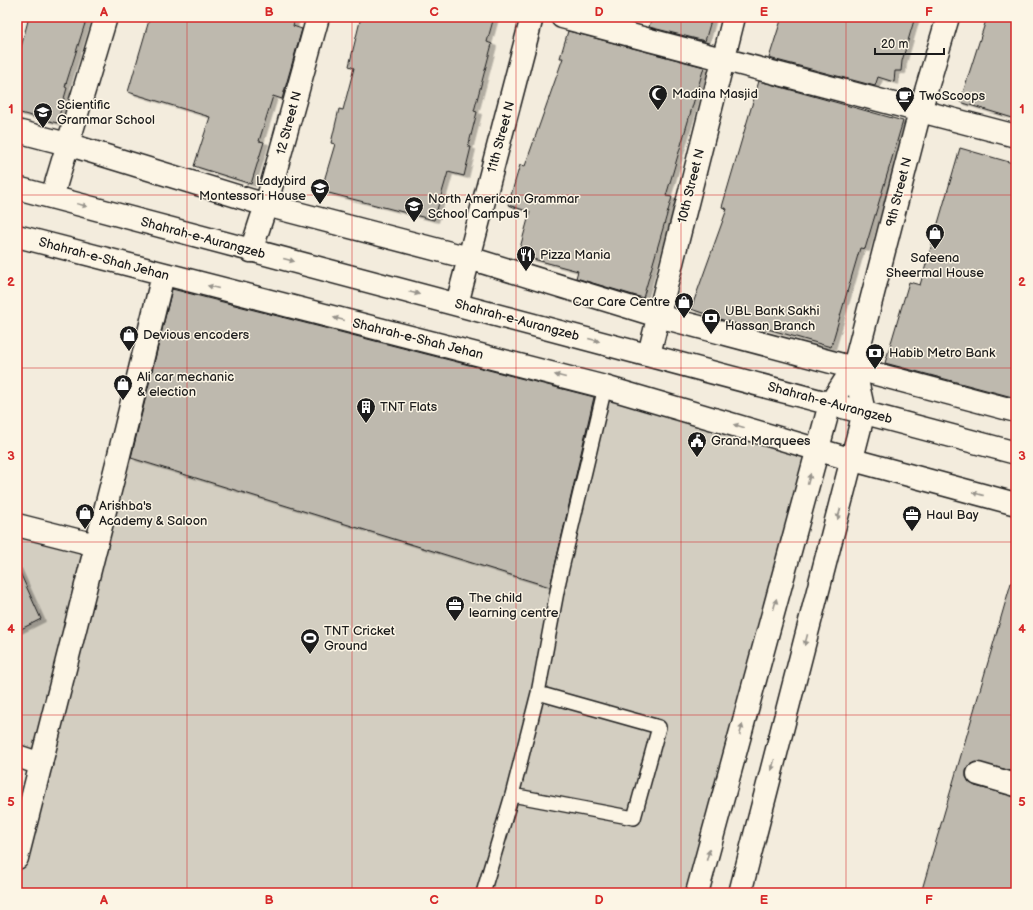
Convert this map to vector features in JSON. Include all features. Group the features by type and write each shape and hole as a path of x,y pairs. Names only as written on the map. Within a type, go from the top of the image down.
{"street":[{"path":"52,197 106,17"},
{"name":"12 Street N","path":"251,251 266,205 318,17"},
{"name":"11th Street N","path":"457,304 532,17"},
{"path":"562,17 1016,136"},
{"name":"10th Street N","path":"649,354 734,17"},
{"name":"9th Street N","path":"854,367 920,111 948,17"},
{"path":"17,131 67,144 266,205 469,258 658,316 1016,411"},
{"name":"Shahrah-e-Aurangzeb","path":"17,188 251,251 649,354 1016,453"},
{"name":"Shahrah-e-Shah Jehan","path":"17,236 163,275 605,387 817,449"},
{"path":"17,858 163,275"},
{"path":"697,893 830,404 854,367"},
{"path":"740,893 853,460 864,412 854,367"},
{"path":"817,449 1016,504"},
{"path":"17,525 96,545"},
{"path":"17,756 41,764"},
{"path":"978,774 1016,785"}],"lane":[{"path":"483,893 512,795 538,693 559,582 605,387"},
{"path":"512,795 634,818 659,727 538,693"}],"shaded area":[{"path":"168,270 817,447 700,893 17,893 17,844 39,763 17,756 17,525 97,546"}],"building":[{"path":"29,17 87,17 65,87 67,88 57,123 17,112 17,62"},
{"path":"150,17 295,17 293,26 302,29 282,99 273,96 259,141 264,142 251,184 194,166 210,117 128,92"},
{"path":"361,17 494,17 487,42 492,44 474,111 477,112 468,147 471,147 464,176 448,172 434,220 321,191 335,144 331,143 339,109 343,110 354,68 349,66"},
{"path":"652,17 712,17 705,41 649,27"},
{"path":"782,17 915,17 902,61 901,71 895,71 894,82 878,77 875,86 769,58"},
{"path":"987,17 1016,17 1016,119 960,102"},
{"path":"568,31 704,67 666,196 672,197 643,298 576,278 578,271 518,255 530,212 508,205 520,165 525,166 563,58 560,58"},
{"path":"759,81 903,121 865,249 860,248 831,347 761,327 760,330 726,321 691,309 727,209 722,207"},
{"path":"960,148 1016,164 1016,398 885,363 909,282 920,285"},
{"name":"TNT Flats","path":"172,289 594,397 550,587 131,458"},
{"path":"17,566 41,619 17,631"},
{"path":"1011,583 1016,583 1016,772 975,762 969,765 966,771 966,777 969,782 975,786 1016,797 1016,893 921,893"}],"place":[{"name":"Madina Masjid","path":"658,111"},
{"name":"TwoScoops","path":"905,113"},
{"name":"Scientific Grammar School","path":"43,129"},
{"name":"Ladybird Montessori House","path":"320,205"},
{"name":"North American Grammar School Campus 1","path":"414,223"},
{"name":"Safeena Sheermal House","path":"935,250"},
{"name":"Pizza Mania","path":"526,272"},
{"name":"Car Care Centre","path":"684,319"},
{"name":"UBL Bank Sakhi Hassan Branch","path":"711,335"},
{"name":"Devious encoders","path":"129,352"},
{"name":"Habib Metro Bank","path":"875,370"},
{"name":"Ali car mechanic & election","path":"123,401"},
{"name":"TNT Flats","path":"366,424"},
{"name":"Grand Marquees","path":"697,458"},
{"name":"Arishba's Academy & Saloon","path":"85,530"},
{"name":"Haul Bay","path":"912,532"},
{"name":"The child learning centre","path":"455,622"},
{"name":"TNT Cricket Ground","path":"310,655"}]}
